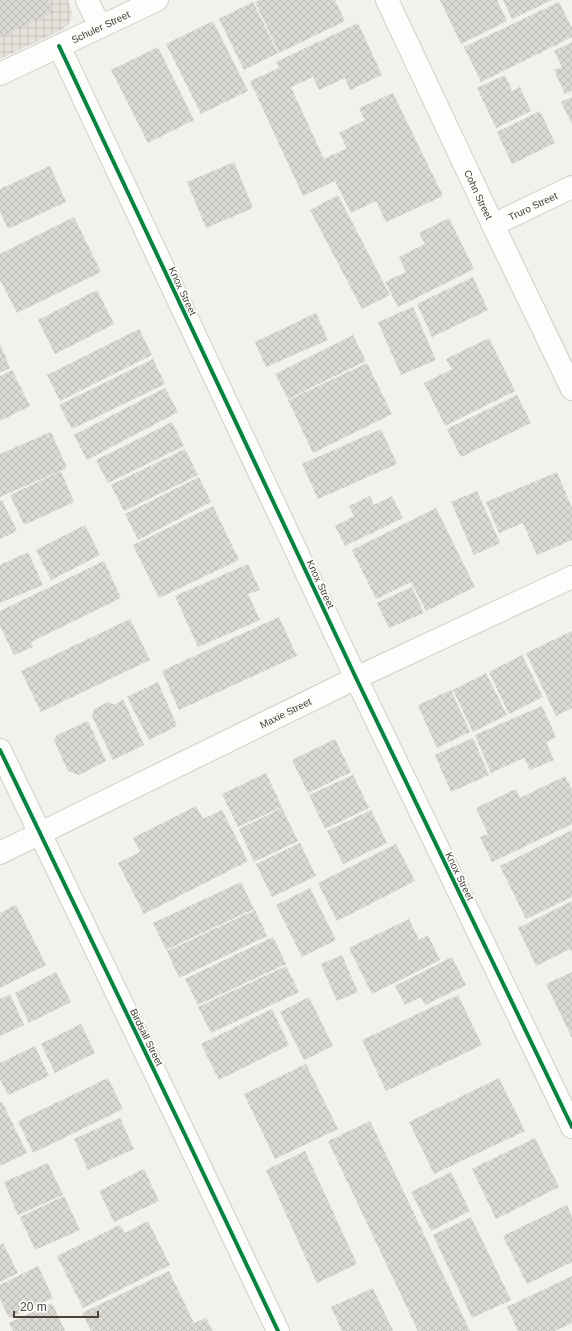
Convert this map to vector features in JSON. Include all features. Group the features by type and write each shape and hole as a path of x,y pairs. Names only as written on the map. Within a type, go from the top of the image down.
{"street":[{"path":"87,0 100,27"},
{"name":"Schuler Street","path":"0,74 157,0"},
{"name":"Cohn Street","path":"387,0 572,389"},
{"name":"Knox Street","path":"59,46 356,678 572,1127"},
{"name":"Truro Street","path":"493,225 572,187"},
{"name":"Maxie Street","path":"0,853 356,678 572,577"},
{"name":"Birdsall Street","path":"0,750 278,1331"}],"shaded area":[{"path":"0,0 68,0 72,13 70,23 62,30 0,59"}],"building":[{"path":"0,0 48,0 54,12 0,38"},
{"path":"259,0 335,0 345,21 279,53 255,2"},
{"path":"440,0 497,0 507,21 461,44"},
{"path":"503,0 552,0 512,19"},
{"path":"253,2 278,53 244,70 219,19"},
{"path":"559,2 572,28 572,37 481,82 464,47"},
{"path":"213,21 248,91 201,114 166,44"},
{"path":"358,23 382,75 350,90 345,78 319,90 313,77 291,87 324,159 347,148 339,133 365,120 359,108 393,93 443,196 386,222 376,201 351,213 335,181 303,196 250,81 279,68 276,62"},
{"path":"572,42 572,91 565,94 554,70 562,67 554,51"},
{"path":"158,47 194,120 148,143 111,70"},
{"path":"505,75 512,91 520,87 531,111 496,128 477,88"},
{"path":"572,97 572,124 561,102"},
{"path":"540,111 555,143 512,164 497,132"},
{"path":"234,162 253,208 206,228 187,182"},
{"path":"50,166 66,202 8,229 0,212 0,189"},
{"path":"338,195 390,295 362,309 310,210"},
{"path":"74,217 101,272 17,313 0,280 0,254"},
{"path":"449,218 474,269 398,307 385,282 406,272 399,257 425,244 419,233"},
{"path":"473,277 488,310 432,337 417,304"},
{"path":"97,290 114,324 55,354 38,320"},
{"path":"413,307 436,360 401,375 378,322"},
{"path":"316,313 328,340 266,367 255,342"},
{"path":"139,329 152,355 60,401 47,375"},
{"path":"353,335 366,361 288,399 275,374"},
{"path":"489,338 515,391 445,426 424,383 452,369 446,359"},
{"path":"0,344 10,368 0,373"},
{"path":"153,359 165,384 72,429 59,405"},
{"path":"367,363 392,414 313,453 288,400"},
{"path":"12,370 30,406 0,421 0,376"},
{"path":"165,388 178,412 87,460 74,435"},
{"path":"517,395 531,423 461,457 447,429"},
{"path":"172,422 184,446 108,483 96,460"},
{"path":"381,429 397,464 318,499 302,464"},
{"path":"51,432 67,468 0,497 0,454"},
{"path":"185,449 198,475 124,511 111,485"},
{"path":"61,471 74,502 24,525 10,495"},
{"path":"557,472 572,508 572,540 537,555 523,523 499,533 486,502"},
{"path":"199,477 211,502 138,540 125,514"},
{"path":"477,491 500,543 474,555 451,502"},
{"path":"370,496 374,505 392,496 403,518 345,546 335,526 354,516 349,506"},
{"path":"2,500 17,531 0,539 0,501"},
{"path":"213,506 239,560 159,598 133,545"},
{"path":"436,508 475,587 426,611 411,582 376,599 352,550"},
{"path":"85,525 100,555 51,580 36,550"},
{"path":"28,552 43,585 0,603 0,565"},
{"path":"104,561 121,598 31,642 33,647 14,655 0,626 0,611"},
{"path":"248,564 260,590 248,594 260,620 198,647 175,596"},
{"path":"412,587 424,613 389,628 377,603"},
{"path":"279,617 297,656 179,710 162,671"},
{"path":"130,619 150,660 41,712 21,671"},
{"path":"572,631 572,708 556,716 526,653"},
{"path":"522,655 543,697 509,714 489,672"},
{"path":"486,673 507,715 473,732 453,690"},
{"path":"158,682 177,726 149,740 127,697"},
{"path":"451,690 470,732 437,748 418,705"},
{"path":"123,699 144,745 113,760 92,716 94,709 108,702 115,705"},
{"path":"542,706 556,737 546,742 554,760 530,770 524,758 491,773 475,735"},
{"path":"88,721 106,761 79,775 68,771 54,740 57,735"},
{"path":"473,738 489,775 451,792 435,755"},
{"path":"335,739 351,772 308,793 292,760"},
{"path":"266,773 282,807 238,827 222,794"},
{"path":"353,775 369,808 325,829 309,795"},
{"path":"565,776 572,790 572,824 492,862 480,837 488,834 476,808 516,789 520,798"},
{"path":"196,806 203,819 222,810 248,861 144,914 118,863 140,852 133,838"},
{"path":"282,808 298,841 254,862 239,829"},
{"path":"371,810 387,843 343,864 327,831"},
{"path":"572,830 572,897 526,919 500,866"},
{"path":"300,843 316,876 272,897 256,864"},
{"path":"396,844 415,881 337,921 318,883"},
{"path":"241,882 254,909 166,950 153,923"},
{"path":"310,888 336,940 302,957 276,905"},
{"path":"572,901 572,953 570,949 536,966 518,928"},
{"path":"16,905 46,965 0,988 0,913"},
{"path":"255,910 267,936 179,978 167,951"},
{"path":"409,919 419,940 428,935 440,960 372,994 349,948"},
{"path":"273,937 286,964 198,1005 185,979"},
{"path":"342,955 358,992 337,1001 321,964"},
{"path":"452,957 466,985 425,1005 421,997 405,1005 395,986"},
{"path":"286,966 299,992 211,1033 198,1007"},
{"path":"56,972 71,1002 29,1023 15,993"},
{"path":"572,972 572,1038 546,984"},
{"path":"10,994 24,1025 0,1036 0,999"},
{"path":"458,995 482,1045 386,1091 362,1040"},
{"path":"309,997 333,1046 304,1060 280,1012"},
{"path":"272,1009 289,1045 219,1080 201,1044"},
{"path":"81,1024 95,1053 55,1073 41,1044"},
{"path":"35,1046 49,1076 8,1095 0,1079 0,1063"},
{"path":"306,1064 338,1129 275,1159 244,1094"},
{"path":"108,1078 123,1109 33,1153 18,1121"},
{"path":"499,1078 525,1131 434,1174 409,1122"},
{"path":"2,1102 27,1153 0,1166 0,1103"},
{"path":"120,1118 134,1149 88,1170 74,1139"},
{"path":"370,1121 470,1331 418,1331 328,1141"},
{"path":"535,1138 559,1187 496,1219 472,1169"},
{"path":"305,1151 357,1264 317,1283 266,1170"},
{"path":"48,1163 63,1195 18,1215 4,1182"},
{"path":"144,1169 159,1201 114,1222 99,1191"},
{"path":"451,1172 470,1211 431,1231 411,1192"},
{"path":"64,1196 80,1230 35,1250 20,1217"},
{"path":"567,1205 572,1216 572,1262 527,1284 503,1236"},
{"path":"471,1217 511,1300 472,1318 433,1235"},
{"path":"148,1221 170,1265 83,1308 57,1256 120,1225 125,1233"},
{"path":"3,1243 18,1273 0,1282 0,1245"},
{"path":"38,1266 53,1298 9,1318 0,1299 0,1285"},
{"path":"169,1271 194,1323 206,1318 213,1331 91,1331 82,1313"},
{"path":"572,1276 572,1323 555,1331 518,1331 507,1307"},
{"path":"373,1288 393,1331 342,1331 331,1307"},
{"path":"52,1303 65,1331 13,1331 9,1323"}],"cycle path":[{"path":"59,46 356,678 572,1127"},
{"path":"0,750 278,1331"}]}
